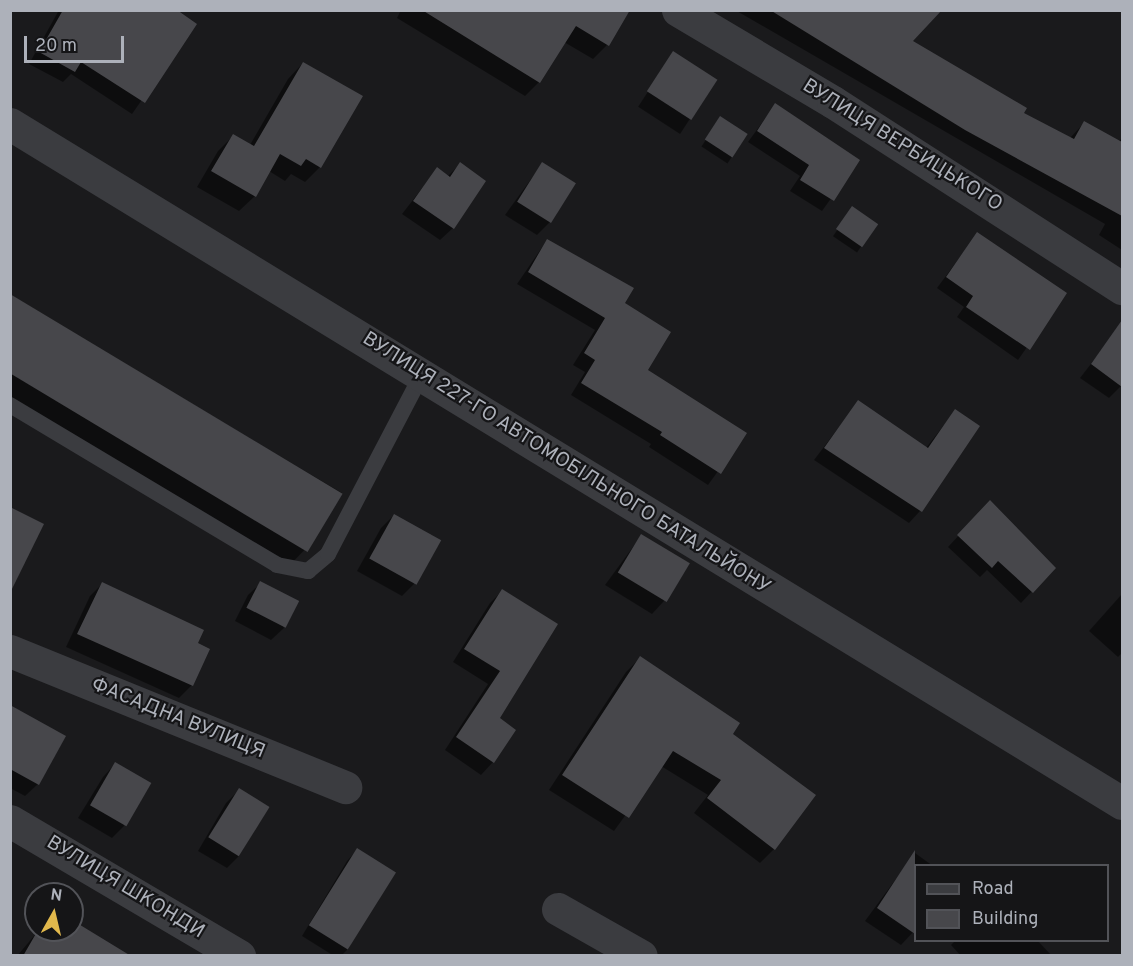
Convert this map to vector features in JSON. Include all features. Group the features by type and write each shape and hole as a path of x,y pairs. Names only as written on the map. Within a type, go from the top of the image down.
{"street":[{"name":"ВУЛИЦЯ ВЕРБИЦЬКОГО","path":"678,10 833,102 1122,288"},
{"name":"ВУЛИЦЯ 227-ГО АВТОМОБІЛЬНОГО БАТАЛЬЙОНУ","path":"10,124 1122,803"},
{"name":"ФАСАДНА ВУЛИЦЯ","path":"10,651 345,787"},
{"name":"ВУЛИЦЯ ШКОНДИ","path":"10,821 239,956"},
{"path":"558,909 641,956"}],"lane":[{"path":"10,405 277,565 308,571 328,554 422,374"}],"building":[{"path":"63,10 177,10 197,24 145,103 81,62 75,72 39,52"},
{"path":"422,10 630,10 609,46 576,26 540,83"},
{"path":"770,10 942,10 913,41 1027,108 1024,113 1074,139 1084,121 1122,142 1122,216 965,130"},
{"path":"673,51 717,80 691,120 647,91"},
{"path":"303,62 363,96 321,168 306,159 301,166 280,154 256,197 211,171 233,134 254,146"},
{"path":"775,103 860,160 834,201 800,180 809,165 757,131"},
{"path":"720,116 748,134 732,157 705,139"},
{"path":"460,162 486,181 454,229 413,201 437,167 450,177"},
{"path":"542,162 576,183 551,223 517,202"},
{"path":"852,206 878,224 862,247 836,229"},
{"path":"977,232 1067,293 1030,350 966,307 973,296 946,277"},
{"path":"547,239 634,288 625,303 671,332 648,370 747,433 721,474 660,435 662,432 581,383 595,360 584,353 605,318 528,272"},
{"path":"10,294 343,494 308,552 10,373"},
{"path":"1122,320 1122,387 1091,364"},
{"path":"858,400 928,448 955,409 980,426 922,512 824,448"},
{"path":"990,500 1056,568 1033,593 998,561 992,568 957,535"},
{"path":"10,507 44,524 10,593"},
{"path":"394,514 441,540 417,585 369,559"},
{"path":"641,534 690,563 667,602 618,573"},
{"path":"260,581 299,601 286,628 246,608"},
{"path":"102,582 204,630 198,643 210,649 193,686 77,634"},
{"path":"502,589 558,624 500,718 516,730 494,763 456,737 500,671 464,649"},
{"path":"640,656 740,723 733,734 816,795 775,850 707,798 721,780 673,751 629,818 562,775"},
{"path":"10,705 66,736 39,785 10,769"},
{"path":"115,762 151,783 126,826 90,805"},
{"path":"239,788 270,807 239,856 208,837"},
{"path":"357,848 396,872 348,950 309,925"},
{"path":"915,850 914,933 877,908"},
{"path":"84,927 131,956 23,956 31,942 84,942"}]}
